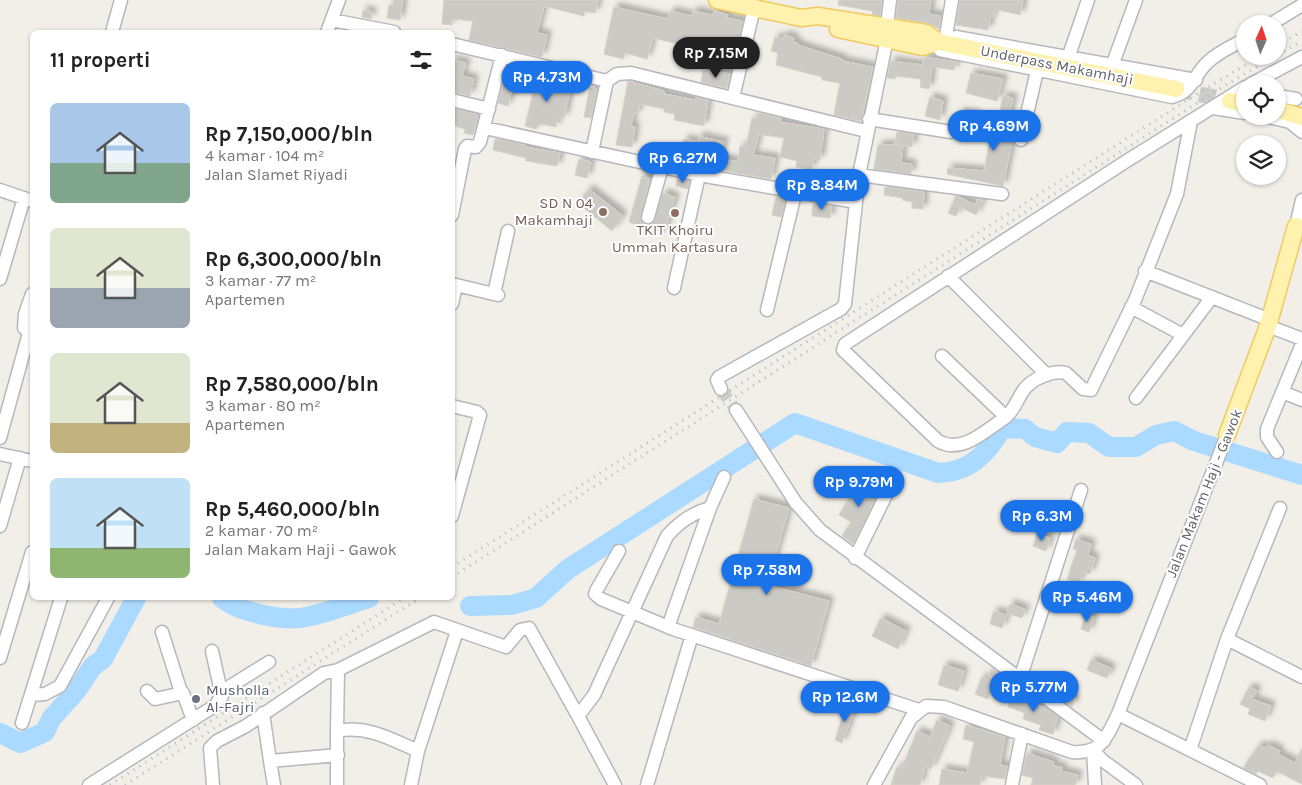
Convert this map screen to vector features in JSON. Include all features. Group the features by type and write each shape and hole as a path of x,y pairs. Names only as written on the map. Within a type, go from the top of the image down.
{"main road":[{"name":"Underpass Makamhaji","path":"717,0 801,18 817,25 933,39 1176,89"},
{"name":"Jalan Makam Haji - Gawok","path":"1228,435 1269,323 1298,228"}],"street":[{"path":"113,30 121,0"},
{"path":"328,30 339,0"},
{"path":"721,389 716,380 719,377 844,306 858,175 887,32 890,0"},
{"path":"933,39 952,0"},
{"path":"1068,58 1088,0"},
{"path":"1112,66 1136,0"},
{"path":"1286,15 1302,6"},
{"path":"733,98 754,8"},
{"path":"332,20 384,30"},
{"path":"933,39 1068,58 1196,80"},
{"path":"933,39 1037,71 1172,97 1196,80 1207,63 1236,45"},
{"path":"455,45 607,81"},
{"path":"455,201 467,146 478,146 485,128 502,55"},
{"path":"1272,75 1302,57"},
{"path":"1021,140 1037,71"},
{"path":"592,152 607,81 617,74 631,73 733,98 868,125 951,132"},
{"path":"1191,121 1180,186 1131,307 1092,390 1083,389 1066,373 1047,374 1024,390 1011,413 1006,417 956,447 947,446 938,441 843,350 845,344 948,276 1191,121 1236,96"},
{"path":"455,101 489,109"},
{"path":"1213,108 1236,112"},
{"path":"1286,121 1302,132"},
{"path":"485,128 700,175 796,190 856,202"},
{"path":"648,217 662,167"},
{"path":"674,288 700,175"},
{"path":"858,175 1002,194"},
{"path":"0,190 28,200 0,279"},
{"path":"767,310 796,190"},
{"path":"1298,228 1302,200"},
{"path":"455,284 496,294 508,231"},
{"path":"1146,271 1212,297 1302,339"},
{"path":"948,276 1047,374"},
{"path":"1136,398 1212,297"},
{"path":"30,301 24,323 24,328 30,333"},
{"path":"1131,307 1183,335"},
{"path":"0,438 30,337"},
{"path":"1277,452 1266,433 1302,344"},
{"path":"942,356 1006,417"},
{"path":"1282,392 1302,400"},
{"path":"455,407 477,412 480,416 455,505"},
{"path":"736,410 804,513 855,558 1104,741"},
{"name":"Jalan Makam Haji - Gawok","path":"1094,750 1104,741 1118,714 1228,435"},
{"path":"0,454 26,459 0,526"},
{"path":"668,627 710,508 724,477"},
{"path":"1020,679 1081,490"},
{"path":"855,558 887,493"},
{"path":"578,716 594,695 667,536 686,519 710,508"},
{"path":"1190,750 1227,639 1280,508"},
{"path":"619,551 595,594 601,599 668,627 919,710"},
{"path":"0,658 30,559"},
{"path":"22,723 60,600"},
{"path":"31,695 45,694 60,686 107,600"},
{"path":"214,785 210,748 218,741 246,726 320,676 338,670 430,622 438,622 457,631 506,647 520,630 528,628 615,785"},
{"path":"411,785 418,751 457,631"},
{"path":"162,632 181,692 193,720"},
{"path":"647,785 692,635"},
{"path":"1227,639 1302,677"},
{"path":"212,651 222,696"},
{"path":"89,785 216,705 224,690 269,662"},
{"path":"337,785 338,670"},
{"path":"147,691 155,700 181,692"},
{"path":"874,785 910,718 919,710 931,705 944,707 1072,752 1094,750"},
{"path":"264,714 274,785"},
{"path":"1118,714 1260,785"},
{"path":"337,731 350,729 369,731 418,751"},
{"path":"1012,785 1022,734"},
{"path":"1094,750 1095,785"},
{"path":"1094,750 1102,760 1136,785"},
{"path":"270,761 338,755"}],"building":[{"path":"394,0 403,0 400,20 387,18 389,5 393,6"},
{"path":"444,0 598,0 595,13 585,11 584,16 544,6 537,33 547,35 542,57 469,40 473,21 452,19 452,25 442,24"},
{"path":"839,0 882,0 880,16 872,14 873,11 838,5"},
{"path":"898,0 931,0 929,14 941,16 939,29 928,23 896,18"},
{"path":"960,0 1023,0 1020,15 995,9 993,17 991,16 988,30 956,25"},
{"path":"614,7 668,19 670,11 692,16 693,11 713,15 714,11 728,15 727,18 743,21 735,55 706,49 707,42 684,40 683,45 653,38 647,59 625,53 623,59 604,54"},
{"path":"363,10 372,12 371,19 362,17"},
{"path":"784,35 794,38 793,42 798,43 798,45 842,59 842,61 873,67 861,121 834,115 840,83 822,80 822,77 776,65 778,53 771,51 775,37 783,39"},
{"path":"924,57 956,62 954,70 932,67 929,89 920,87 921,79 895,76 895,79 887,78 891,61 923,65"},
{"path":"455,61 466,63 462,76 474,79 470,96 455,93"},
{"path":"508,66 517,68 508,106 498,103"},
{"path":"703,70 730,74 727,88 701,82"},
{"path":"538,73 554,77 552,83 571,87 564,118 558,117 556,127 540,124 536,129 525,126"},
{"path":"971,73 1003,79 997,101 966,93"},
{"path":"628,81 664,91 664,94 695,100 696,97 708,100 704,126 674,120 675,114 664,112 664,109 640,104 638,113 634,113 631,126 635,127 632,147 616,145"},
{"path":"590,87 597,89 591,118 584,117"},
{"path":"1003,96 1013,98 1006,131 1014,132 1003,186 947,174 948,168 984,171 990,139 994,140"},
{"path":"930,97 943,101 940,120 925,116"},
{"path":"455,109 478,115 473,135 464,133 465,129 455,126"},
{"path":"960,112 977,115 974,130 958,128"},
{"path":"758,113 781,118 780,122 824,129 820,160 814,159 812,169 796,167 797,161 780,157 784,138 759,134 753,155 775,158 771,179 704,167 707,154 682,150 684,139 698,142 699,136 724,142 720,158 738,162 740,146 746,147 752,118 757,119"},
{"path":"897,132 914,134 912,147 895,144"},
{"path":"495,139 525,145 525,147 560,153 557,166 526,161 526,158 493,150"},
{"path":"878,145 903,145 901,163 912,164 911,174 874,169"},
{"path":"579,159 591,162 587,178 575,175"},
{"path":"642,176 650,179 640,215 643,223 650,225 654,222 663,193 675,197 664,233 629,222"},
{"path":"677,179 689,181 688,189 676,186"},
{"path":"885,187 924,192 923,209 912,208 912,202 902,200 903,198 884,195"},
{"path":"589,189 623,216 612,231 578,203"},
{"path":"956,196 976,205 977,199 983,200 976,215 960,207 956,216 948,213"},
{"path":"776,197 786,198 781,217 772,215"},
{"path":"813,203 832,206 830,218 812,216"},
{"path":"861,478 880,489 853,544 842,536 851,522 839,515"},
{"path":"754,499 789,508 767,585 829,601 811,666 693,627 696,617 719,624"},
{"path":"1037,534 1050,538 1046,551 1033,546"},
{"path":"1076,539 1091,544 1088,555 1095,558 1090,574 1083,572 1079,583 1067,579 1077,550 1073,549"},
{"path":"1010,604 1025,609 1022,618 1007,613"},
{"path":"994,611 1007,615 1002,628 990,624"},
{"path":"1086,614 1094,617 1089,632 1081,629"},
{"path":"881,618 906,631 898,649 872,636"},
{"path":"1091,660 1111,668 1107,678 1087,670"},
{"path":"944,665 964,671 958,691 938,685"},
{"path":"992,669 1001,675 999,682 988,677"},
{"path":"982,677 994,682 988,699 975,694"},
{"path":"1249,687 1257,691 1252,699 1271,706 1265,721 1248,714 1250,709 1240,704"},
{"path":"1013,692 1028,697 1027,701 1044,707 1058,717 1053,734 1039,730 1041,725 1023,719 1025,713 1008,707"},
{"path":"1063,695 1075,699 1072,707 1061,699"},
{"path":"846,704 855,707 842,743 835,740"},
{"path":"937,720 950,726 931,769 925,767 920,785 891,785 897,767 902,768 917,731 930,737"},
{"path":"966,725 1005,737 1000,765 1007,766 1005,779 982,776 980,785 939,785 942,769 967,773 974,742 963,739"},
{"path":"1259,745 1266,748 1268,745 1280,751 1278,754 1295,763 1302,749 1302,784 1276,771 1273,778 1258,771 1256,774 1243,768"},
{"path":"1027,753 1054,762 1053,766 1062,767 1061,771 1078,775 1075,785 1031,785 1033,778 1022,775"}],"waterway":[{"path":"470,606 512,605 536,598 568,569 795,423 938,473 959,469 976,460 990,446 1002,428 1025,429 1035,437 1057,443 1067,432 1089,433 1109,447 1136,447 1156,435 1174,431 1194,441 1302,475"},
{"path":"0,733 20,743 45,732 51,719 77,690 93,666 103,659 135,600"},
{"path":"225,600 239,608 262,615 286,618 306,617 363,600"}],"tunnel":[{"path":"1176,89 1230,101"},
{"path":"721,389 736,410"}],"railway":[{"path":"1286,41 1302,31"},
{"path":"1286,50 1302,41"},
{"path":"455,565 1245,65"},
{"path":"455,575 1260,65"},
{"path":"110,785 401,600"},
{"path":"125,785 417,600"}],"place":[{"name":"SD N 04 Makamhaji","path":"603,212"},
{"name":"TKIT Khoiru Ummah Kartasura","path":"675,213"},
{"name":"Musholla Al-Fajri","path":"196,699"}]}
